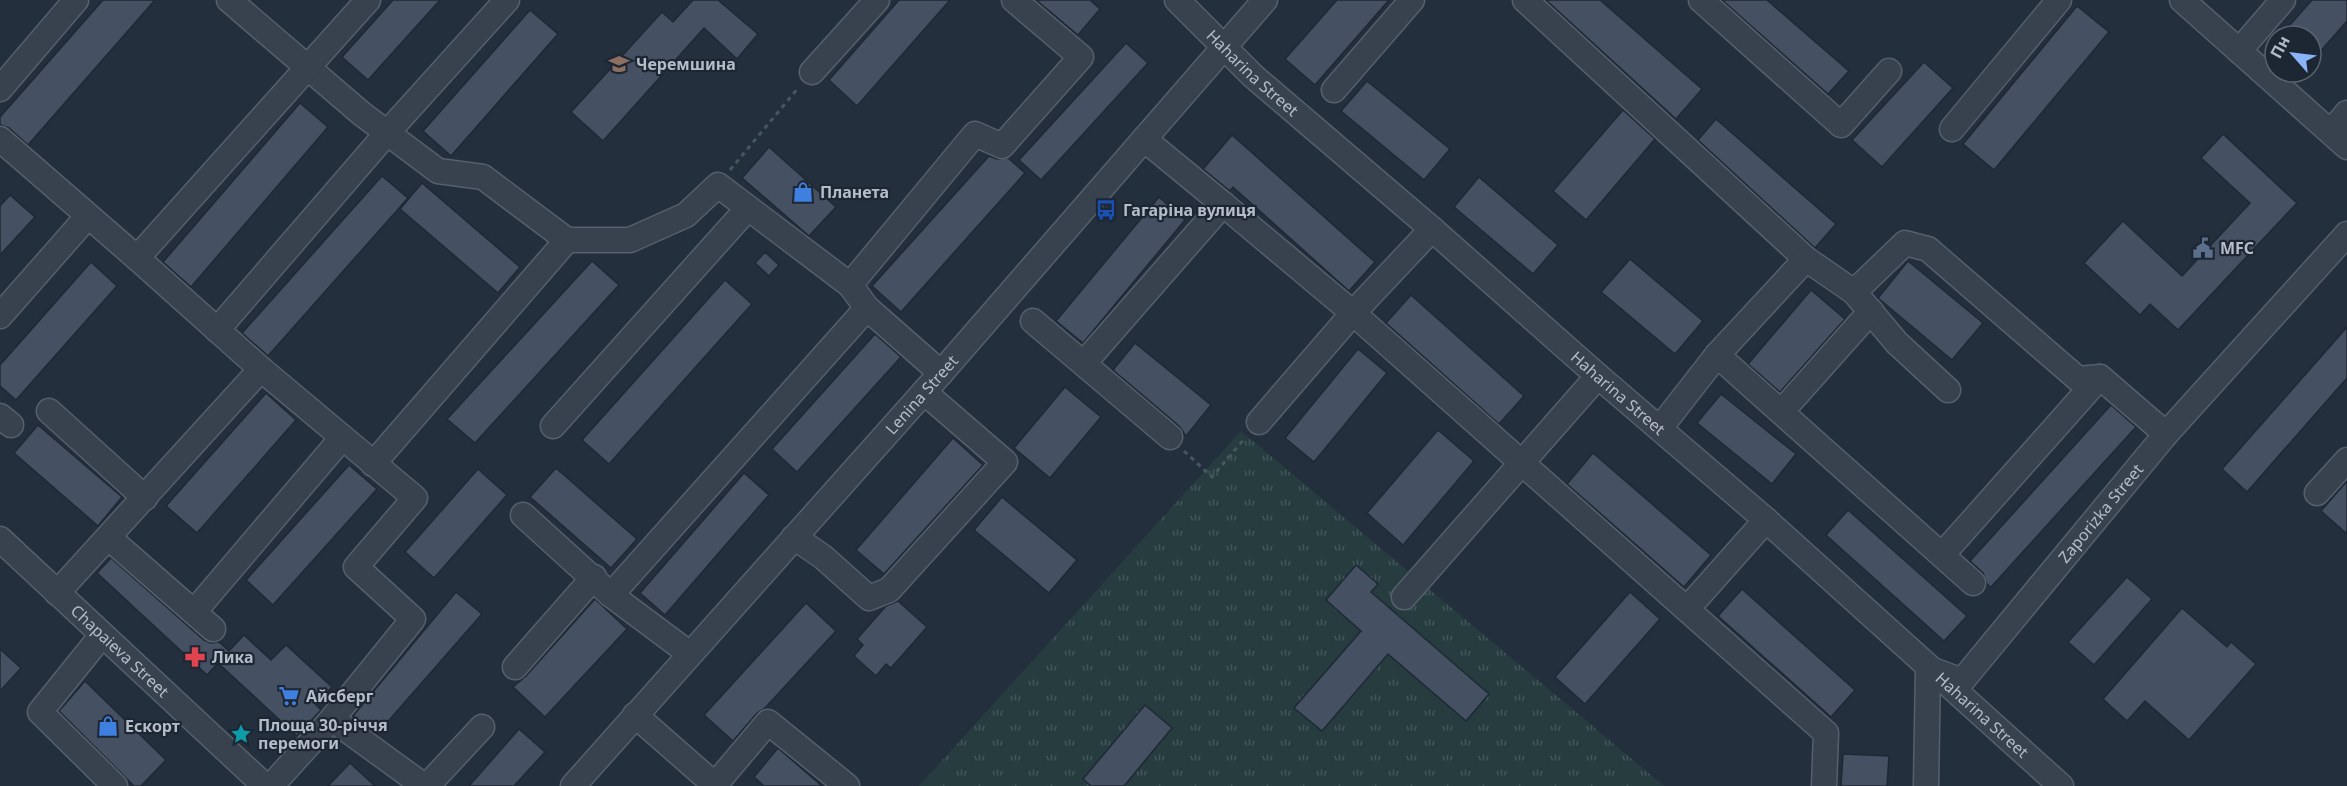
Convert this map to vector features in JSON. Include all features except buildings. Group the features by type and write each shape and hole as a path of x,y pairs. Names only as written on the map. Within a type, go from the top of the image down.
{"street":[{"path":"0,89 76,0"},
{"path":"229,0 308,68 438,171 483,177 567,240 630,240 686,215 718,185 850,285 867,308 941,373"},
{"path":"137,258 368,0"},
{"path":"217,330 387,132 507,0"},
{"path":"812,72 877,0"},
{"path":"850,285 975,134 1002,146 1081,57 1014,0"},
{"name":"Haharina Street","path":"1177,0 1253,76 1766,520 2061,786"},
{"name":"Lenina Street","path":"573,786 941,373 1265,0"},
{"path":"1335,90 1412,0"},
{"path":"1526,0 1806,260 1854,292 1897,343 1948,390"},
{"path":"1701,0 1841,125 1889,71"},
{"path":"1952,129 2059,0"},
{"path":"2182,0 2339,140 2347,113"},
{"path":"2239,51 2283,0"},
{"path":"1144,140 1353,313 1826,733 1824,786"},
{"path":"4,150 88,216 261,369 415,498 356,567 413,619 332,719 271,786"},
{"path":"1084,363 1223,204"},
{"path":"554,426 748,208"},
{"path":"0,316 88,216"},
{"path":"1259,422 1353,313 1432,229"},
{"name":"Zaporizka Street","path":"1928,668 1962,681 2166,434 2347,234"},
{"path":"373,465 567,240"},
{"path":"1854,292 1905,243 1928,249 2078,380 2100,377 2166,434"},
{"path":"1660,428 1717,355 1806,260"},
{"path":"611,595 867,308"},
{"path":"1782,411 1871,311"},
{"path":"1033,321 1170,438"},
{"path":"1717,355 1973,583"},
{"path":"57,592 109,538 261,369"},
{"path":"1404,597 1598,376"},
{"path":"1942,555 2100,377"},
{"path":"794,537 823,557 869,598 889,590 1005,462 924,392"},
{"path":"49,411 145,498"},
{"path":"194,612 342,438"},
{"path":"2317,493 2347,460"},
{"path":"524,515 611,595 690,654"},
{"path":"1687,609 1766,520"},
{"path":"109,538 213,628"},
{"name":"Chapaieva Street","path":"0,539 265,786"},
{"path":"515,667 594,577"},
{"path":"102,635 40,712 115,786"},
{"path":"1926,786 1928,668"},
{"path":"635,715 715,786 768,722 847,786"},
{"path":"332,719 426,786 482,727"}],"path":[{"path":"718,185 812,72"},
{"path":"1170,438 1212,477 1259,422"}],"green space":[{"path":"1241,431 1664,786 919,786"}],"place":[{"name":"Черемшина","path":"619,64"},
{"name":"Планета","path":"803,192"},
{"name":"Гагаріна вулиця","path":"1106,210"},
{"name":"MFC","path":"2203,248"},
{"name":"Лика","path":"195,657"},
{"name":"Айсберг","path":"289,696"},
{"name":"Ескорт","path":"108,726"},
{"name":"Площа 30-річчя перемоги","path":"241,734"}]}
